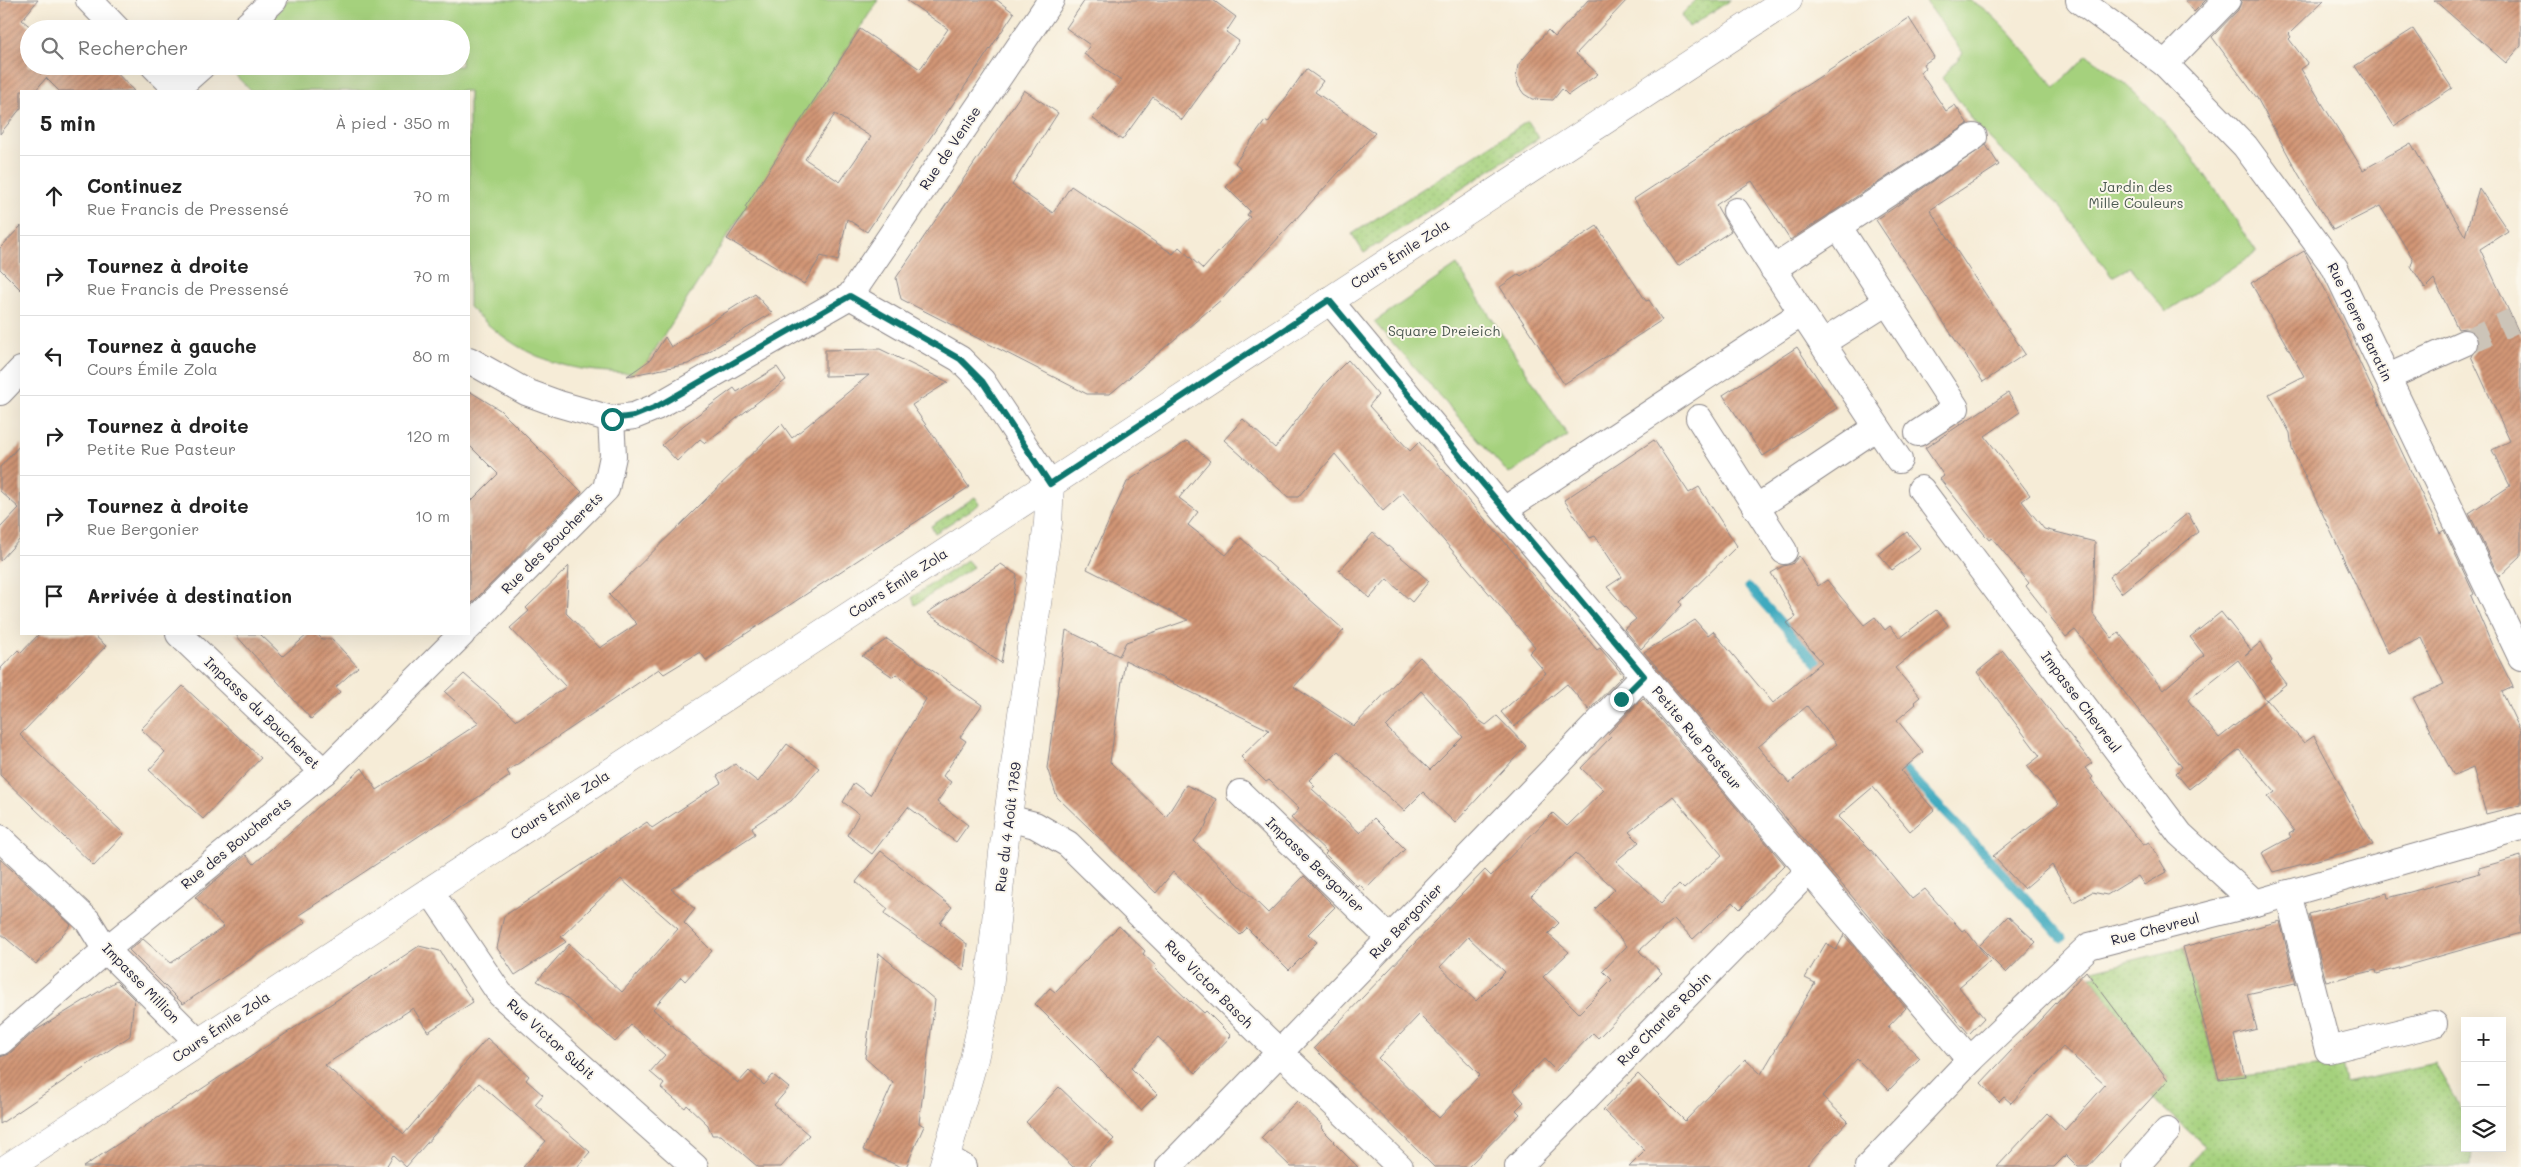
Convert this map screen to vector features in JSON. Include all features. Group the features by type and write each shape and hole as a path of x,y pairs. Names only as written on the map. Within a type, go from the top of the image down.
{"main road":[{"name":"Cours Émile Zola","path":"9,1167 1788,0"},
{"name":"Rue du 4 Août 1789","path":"951,1164 989,989 1008,818 1048,523 1050,484"}],"street":[{"path":"90,0 109,20"},
{"path":"253,20 274,0"},
{"name":"Rue de Venise","path":"850,296 1051,0"},
{"name":"Rue Pierre Baratin","path":"2079,0 2165,64 2245,146 2322,248 2335,268 2521,657"},
{"path":"2165,64 2226,0"},
{"path":"163,75 177,90 193,75"},
{"path":"1773,269 1974,137"},
{"path":"1736,211 1899,460"},
{"path":"1838,226 1956,408 1918,433"},
{"path":"470,361 526,392 559,404 612,419 634,416 656,407 850,296 960,359 982,381 1050,484"},
{"name":"Petite Rue Pasteur","path":"1329,300 1644,676 1970,1060"},
{"path":"1822,343 1887,302"},
{"path":"1504,510 1802,313"},
{"path":"2388,377 2464,343"},
{"path":"0,392 20,371"},
{"path":"1699,418 1784,552"},
{"name":"Rue des Boucherets","path":"470,626 606,490 613,456 612,419"},
{"path":"1756,508 1877,427"},
{"name":"Impasse Chevreul","path":"1921,489 2180,834 2255,903"},
{"name":"Impasse du Boucheret","path":"180,635 324,772"},
{"name":"Rue des Boucherets","path":"0,1042 106,950 324,772 461,635"},
{"name":"Rue Bergonier","path":"1169,1167 1644,676"},
{"name":"Impasse Bergonier","path":"1240,793 1389,938"},
{"name":"Rue Victor Basch","path":"1008,818 1035,825 1068,844 1279,1052 1400,1167"},
{"name":"Rue Chevreul","path":"1868,1167 1970,1060 2088,946 2288,894 2521,827"},
{"name":"Impasse Million","path":"0,838 88,921 106,950 198,1042"},
{"name":"Rue Charles Robin","path":"1518,1167 1809,871"},
{"name":"Rue Victor Subit","path":"430,891 500,994 695,1167"},
{"path":"2288,894 2328,1050 2434,1024"},
{"path":"2135,1167 2168,1131"}],"green space":[{"path":"287,0 878,0 640,373 590,370 547,360 508,340 470,308 470,90 250,90 235,75 470,75 470,20 273,20"},
{"path":"1696,0 1731,0 1689,27 1681,15"},
{"name":"Jardin des Mille Couleurs","path":"1925,0 1971,1 1982,7 2016,40 2055,88 2087,55 2107,69 2146,103 2181,143 2213,186 2257,252 2166,312 2130,267 2112,277 2061,208 1978,127 1942,78 1963,53"},
{"path":"1528,121 1539,138 1364,253 1352,234"},
{"name":"Square Dreieich","path":"1457,265 1568,436 1509,474 1374,322"},
{"path":"975,497 980,504 935,533 931,526"},
{"path":"967,560 973,567 915,605 912,597"},
{"path":"2183,948 2219,1079 2342,1064 2346,1083 2435,1064 2461,1108 2461,1152 2472,1152 2471,1167 2188,1167 2205,1146 2152,1098 2168,1079 2091,977 2098,976 2093,970"}],"building":[{"path":"0,0 38,0 20,20 20,75 119,75 133,90 58,90 46,78 36,90 20,90 20,109 0,134"},
{"path":"906,0 997,0 1014,13 867,232 847,219 838,261 821,256 804,284 727,239 747,209 745,207 860,29 920,69 948,29","holes":["835,114 871,137 840,182 805,159"]},
{"path":"1085,0 1213,0 1236,17 1226,32 1239,41 1182,120 1153,97 1122,140 1092,118 1121,81 1084,54 1090,45 1066,28"},
{"path":"1588,0 1627,0 1576,54 1598,74 1568,95 1562,89 1553,100 1532,99 1524,94 1519,87 1516,78 1518,65 1548,30 1555,37"},
{"path":"2185,0 2206,0 2194,12"},
{"path":"2242,0 2324,0 2289,34 2291,37 2289,39 2308,64 2301,69 2363,170 2411,143 2465,236 2479,188 2508,231 2480,249 2521,337 2521,556 2499,577 2469,513 2510,486 2492,450 2510,441 2471,356 2479,345 2478,337 2472,331 2465,328 2458,329 2434,279 2425,288 2411,266 2413,259 2380,206 2333,230 2299,175 2257,98 2212,37 2238,10"},
{"path":"2434,0 2521,0 2521,46 2506,63"},
{"path":"1909,18 1934,57 1924,64 1926,68 1920,72 1946,111 1955,105 1968,124 1790,240 1752,181 1716,205 1731,231 1678,266 1634,199"},
{"path":"2413,29 2452,88 2394,126 2355,66"},
{"path":"1306,69 1323,81 1315,92 1375,133 1222,299 1110,394 1087,394 901,299 896,278 1024,90 1058,113 1012,185 1053,213 1071,186 1173,254 1179,247 1203,269 1250,217 1247,215 1250,211 1226,187 1242,169 1235,163 1265,121 1268,123"},
{"path":"1986,145 1999,165 1930,210 2025,354 1983,382 1876,220"},
{"path":"1597,226 1646,301 1649,300 1662,320 1564,384 1500,287 1519,274 1521,276"},
{"path":"20,227 20,289 0,269 0,248"},
{"path":"2304,251 2327,293 2440,533 2444,530 2474,594 2471,596 2491,643 2513,687 2502,692 2521,732 2521,805 2486,814 2473,768 2454,776 2413,698 2444,684 2422,638 2388,653 2292,449 2290,433 2269,394 2304,376 2251,283"},
{"path":"755,294 772,313 688,364 627,376 650,360 665,337 671,347"},
{"path":"1797,347 1837,408 1763,456 1723,395"},
{"path":"880,349 948,382 912,405 969,487 706,660 700,652 664,674 659,669 507,771 510,776 299,915 306,922 183,1004 129,950 143,939 171,963 224,927 195,897 246,855 254,864 362,768 377,790 479,723 445,692 464,674 517,720 566,687 510,628 529,611 526,608 569,566 566,613 600,648 637,624 609,595 782,424 792,438 869,375 825,376 825,350"},
{"path":"1348,360 1378,395 1369,406 1410,451 1419,442 1597,650 1600,648 1623,675 1589,710 1567,684 1514,727 1501,712 1546,673 1529,653 1535,647 1403,493 1383,511 1335,454 1298,497 1288,497 1224,440 1243,419 1275,448 1327,381"},
{"path":"777,367 786,380 705,443 700,439 677,461 662,445 684,425 734,388 737,392"},
{"path":"470,392 500,410 582,492 470,605 470,502 498,474 470,446"},
{"path":"2008,393 2020,412 1985,436 2030,495 2022,501 2044,529 2095,542 2093,614 2112,638 2119,633 2163,690 2204,655 2190,637 2221,612 2251,650 2245,655 2261,642 2272,661 2270,663 2286,684 2266,700 2238,660 2188,700 2219,738 2267,700 2304,743 2314,736 2373,845 2273,872 2262,853 2291,837 2289,834 2294,831 2268,797 2275,792 2239,750 2189,789 2176,773 2182,767 2102,663 2075,630 2066,637 2026,586 2029,583 1992,538 1989,540 1940,479 1944,476 1925,448"},
{"path":"1654,440 1689,493 1699,487 1737,546 1680,602 1682,605 1641,649 1624,629 1636,619 1607,587 1622,577 1595,536 1590,538 1564,500"},
{"path":"1187,441 1210,461 1179,498 1198,512 1188,525 1226,555 1241,538 1344,630 1294,687 1354,726 1420,657 1480,721 1486,725 1497,716 1526,746 1455,823 1423,792 1404,811 1338,751 1309,780 1315,786 1312,789 1360,833 1374,818 1405,849 1365,890 1359,884 1357,886 1325,854 1327,852 1291,818 1299,809 1269,780 1266,782 1241,757 1269,730 1125,660 1110,762 1166,817 1186,785 1216,799 1205,827 1194,841 1268,913 1304,876 1335,907 1308,934 1317,942 1289,970 1247,928 1240,935 1173,872 1156,893 1057,797 1047,768 1066,630 1119,656 1126,642 1188,620 1087,569 1127,482","holes":["1421,691 1463,737 1430,770 1386,727"]},
{"path":"20,445 20,539 0,561 0,528 19,508 0,491 0,467"},
{"path":"2188,513 2198,532 2121,593 2109,577"},
{"path":"1907,532 1921,549 1892,570 1878,554"},
{"path":"1373,533 1429,581 1412,602 1387,579 1370,598 1339,571"},
{"path":"1799,556 1818,586 1827,580 1864,625 1875,617 1885,630 1890,626 1900,638 1936,610 1948,625 1895,668 1920,697 1914,702 1916,704 1897,720 1923,752 1901,771 1934,810 1910,831 1873,787 1838,817 1871,850 1912,899 1925,889 1962,931 1965,929 1990,961 1959,987 1984,1018 1969,1034 1644,652 1695,620 1708,635 1713,631 1773,703 1822,662 1787,623 1796,617 1771,573 1783,566 1792,564","holes":["1807,706 1837,744 1789,783 1758,747"]},
{"path":"1001,564 1017,575 1001,663 927,613"},
{"path":"38,635 94,635 106,646 20,735 124,834 94,866 0,775 0,669 18,650 21,653"},
{"path":"236,635 261,635 283,656 307,635 318,635 322,639 332,639 358,667 336,687 340,692 311,719"},
{"path":"887,639 982,705 960,737 966,741 943,776 951,782 937,802 968,825 956,842 908,807 872,854 847,835 859,814 843,802 854,783 870,795 926,699 896,674 893,677 862,656"},
{"path":"2003,651 2092,763 2085,768 2093,777 2091,779 2143,845 2149,842 2167,872 2144,885 2138,876 2107,895 2092,892 2074,902 2052,865 2024,889 1993,856 2059,804 2027,766 2040,756 1977,672"},
{"path":"183,686 261,758 203,819 149,770 165,752 141,729"},
{"path":"1643,698 1785,865 1740,909 1733,902 1693,939 1674,919 1639,951 1662,973 1598,1038 1593,1033 1556,1071 1544,1059 1513,1090 1524,1102 1516,1110 1520,1114 1468,1167 1434,1167 1314,1048 1485,870 1491,876 1553,813 1567,826 1604,790 1581,768 1611,737 1608,734","holes":["1673,796 1722,855 1684,889 1679,884 1661,903 1616,861 1639,842 1629,832","1575,853 1615,889 1595,909 1627,946 1603,971 1612,980 1579,1013 1543,977 1569,952 1548,934 1559,923 1531,896","1468,937 1505,972 1476,1001 1440,967","1419,1015 1480,1075 1439,1118 1378,1058"]},
{"path":"787,744 819,768 791,801 752,827 755,834 671,889 695,909 684,923 712,951 685,981 681,977 653,1009 738,1083 749,1071 764,1085 773,1075 789,1088 774,1105 809,1135 781,1167 758,1167 721,1135 712,1135 708,1125 687,1105 685,1108 661,1088 664,1084 650,1072 665,1055 631,1025 615,1042 565,997 537,981 569,944 622,992 678,929 621,879 561,937 566,942 515,975 497,948 504,916 647,822 652,828 721,783 717,776 735,764 758,782"},
{"path":"881,851 952,907 940,923 967,944 964,970 884,914 888,909 856,882"},
{"path":"2521,856 2521,933 2377,974 2376,970 2326,982 2309,914 2387,893 2388,898 2480,873 2479,868"},
{"path":"0,859 71,925 36,964 0,933"},
{"path":"2008,916 2036,942 2006,973 1979,946"},
{"path":"2280,921 2296,985 2295,983 2247,994 2257,1029 2234,1035 2245,1076 2219,1079 2183,947"},
{"path":"1119,926 1145,951 1143,954 1156,966 1155,968 1190,1002 1204,1013 1206,1011 1231,1036 1196,1073 1158,1037 1131,1068 1157,1094 1141,1110 1035,1004 1050,988 1055,992"},
{"path":"1844,935 1906,1008 1888,1027 1920,1058 1889,1090 1857,1059 1822,1096 1848,1121 1805,1167 1629,1167 1645,1151 1603,1110 1638,1074 1685,1121 1745,1059 1761,1074 1815,983 1805,978 1826,943 1836,950"},
{"path":"419,946 440,951 473,1002 428,1032 413,1008 325,1065 404,1134 487,1038 529,1076 526,1080 543,1095 535,1104 590,1152 577,1167 523,1167 546,1141 479,1083 406,1167 393,1155 386,1167 83,1167"},
{"path":"879,953 935,1000 919,1123 924,1126 906,1167 901,1167 863,1150 893,1083 865,1058"},
{"path":"2086,971 2168,1080 2088,1167 2078,1167 2066,1155 2054,1167 1997,1167 2047,1113 2065,1130 2105,1085 2063,1047 2011,1103 2004,1097 1999,1102 1981,1083"},
{"path":"116,981 134,999 130,1036 0,1124 0,1057 9,1054 35,1031"},
{"path":"1059,1087 1114,1139 1087,1167 1073,1167 1026,1122"},
{"path":"1297,1101 1323,1126 1321,1128 1358,1167 1291,1167 1261,1138"}],"waterway":[{"path":"1749,587 1825,672"},
{"path":"1896,760 2062,938"}],"tunnel":[{"path":"2464,343 2513,321"}],"route":[{"path":"612,419 634,416 656,407 850,296 960,359 982,381 1050,484 1329,300 1644,676 1621,699"}]}
